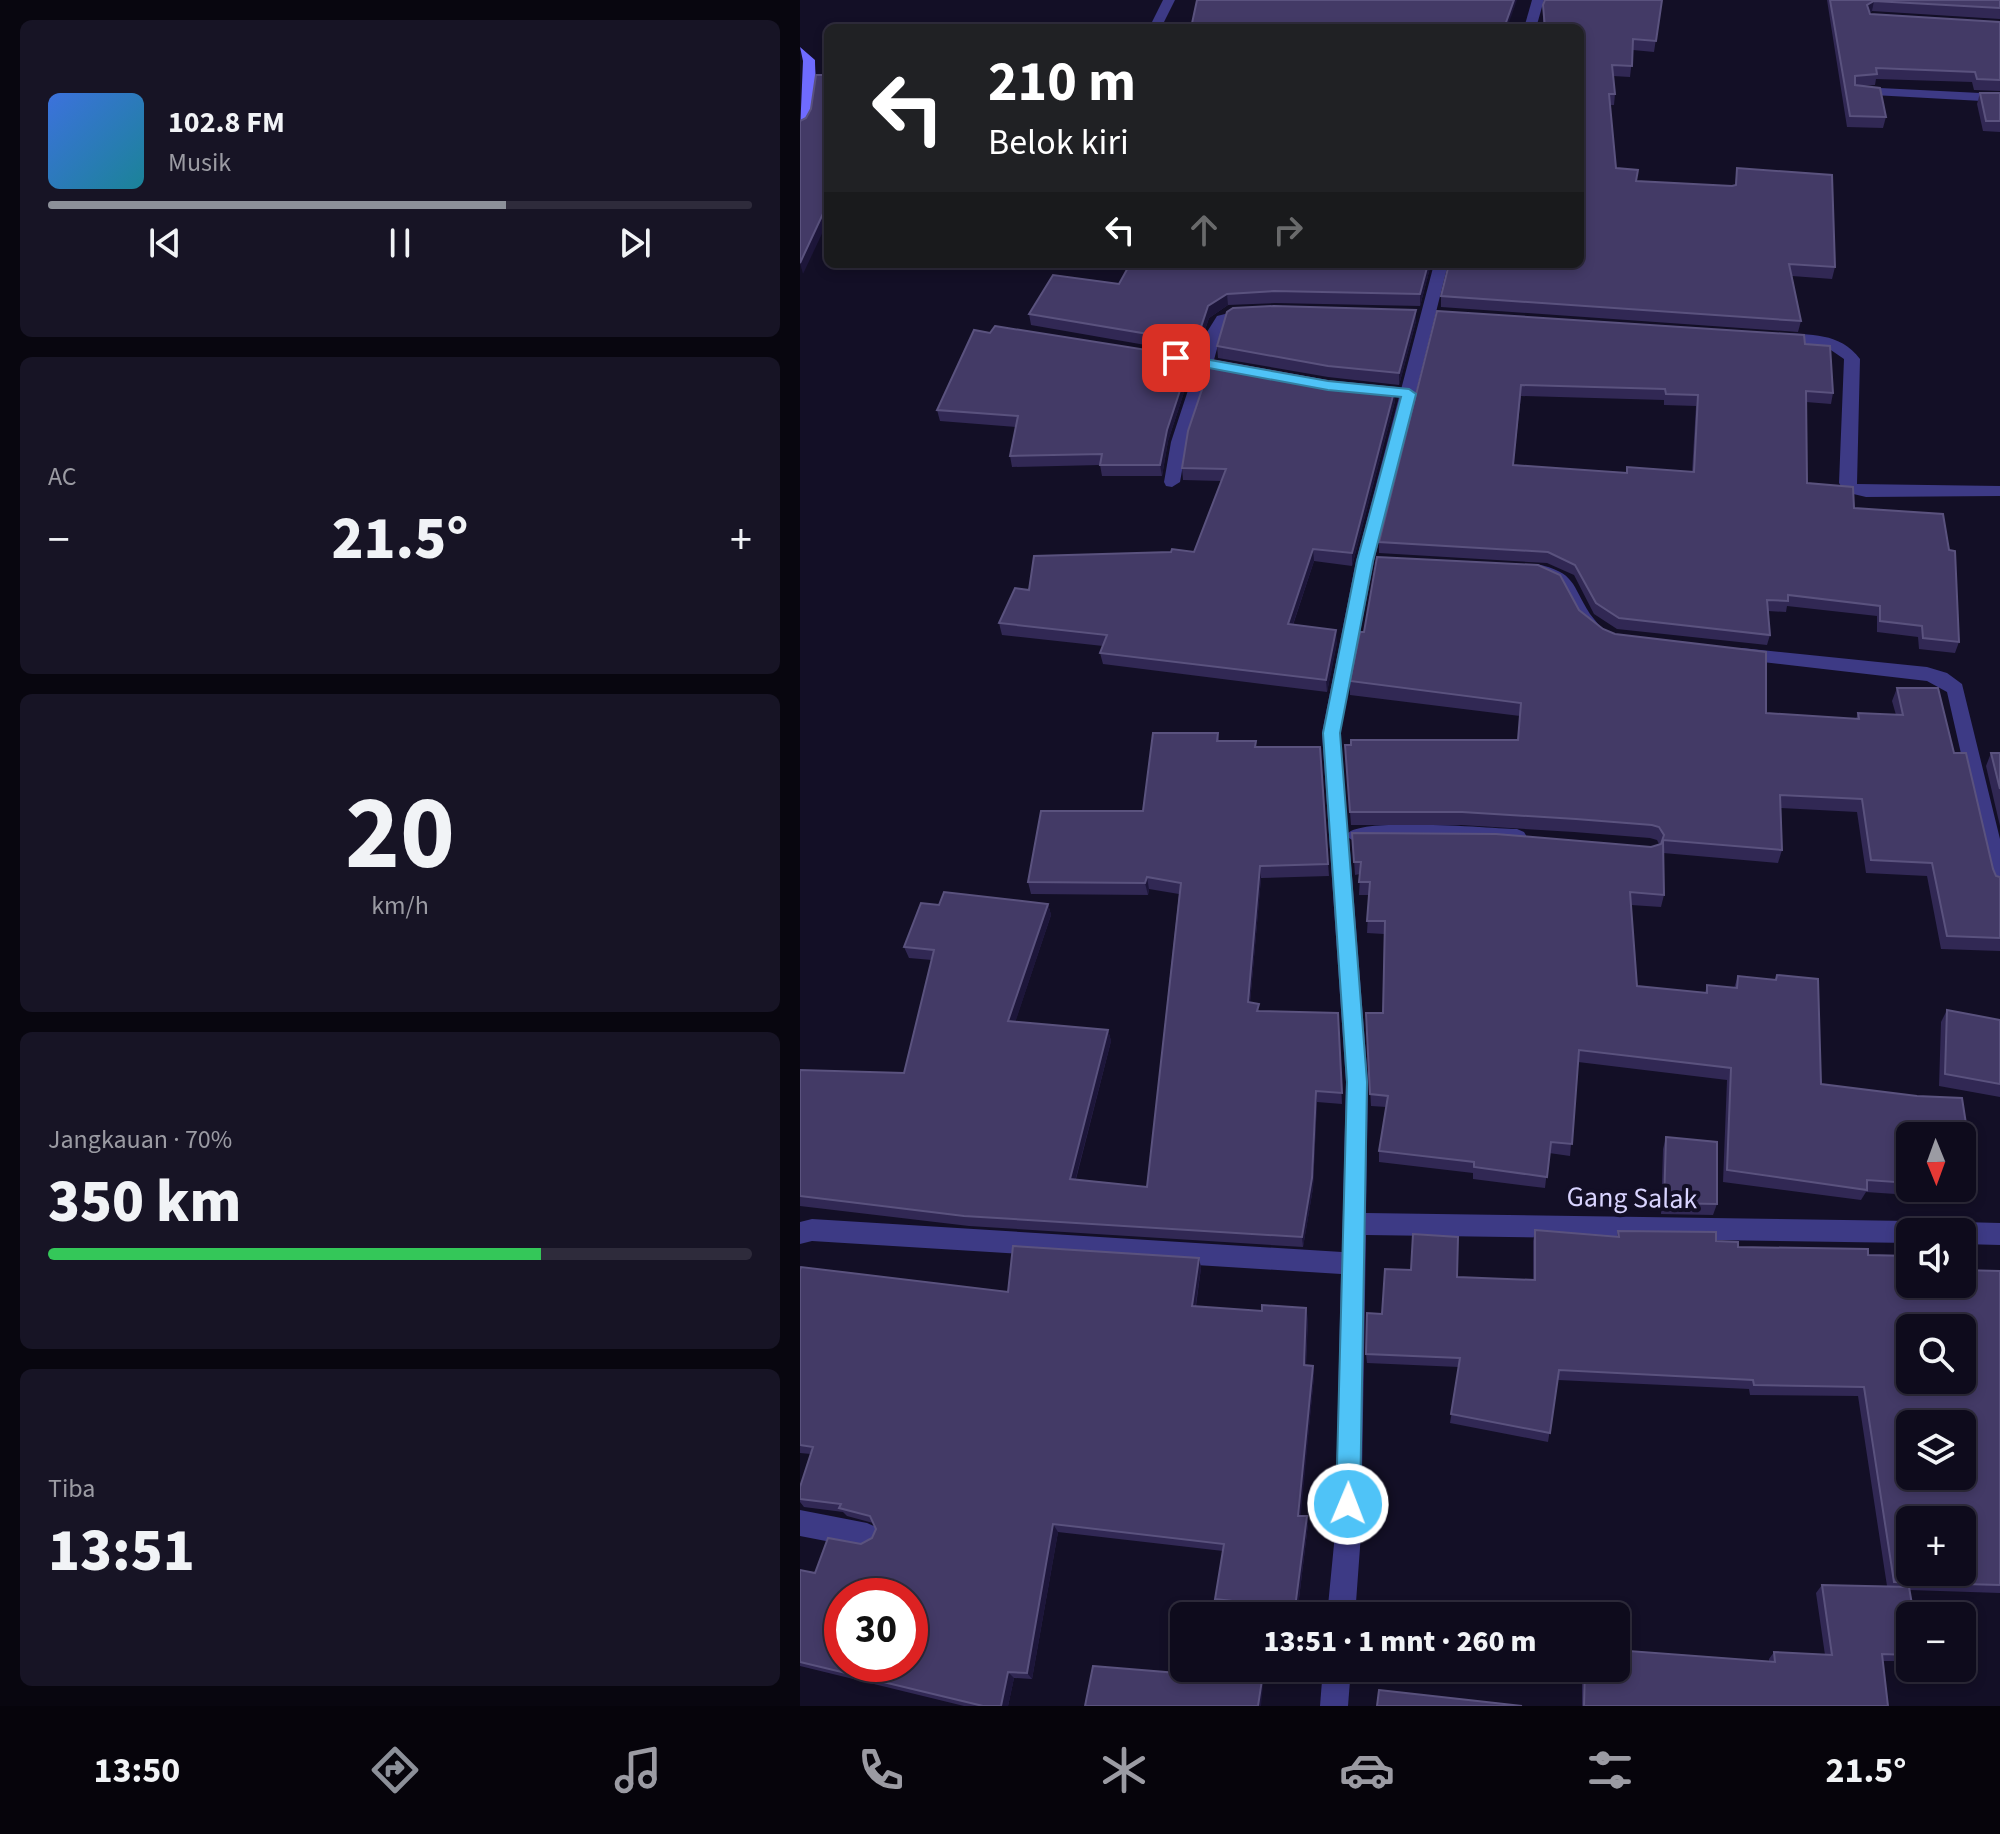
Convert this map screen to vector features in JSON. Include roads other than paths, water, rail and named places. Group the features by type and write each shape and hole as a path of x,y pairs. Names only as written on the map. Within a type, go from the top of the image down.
{"main road":[{"path":"800,128 809,107 803,57"}],"street":[{"path":"1157,24 1169,0"},
{"path":"1531,24 1538,0"},
{"path":"1860,91 2000,98"},
{"path":"1342,1602 1348,1534 1357,1082 1331,733 1372,561 1402,393 1440,268"},
{"path":"1172,482 1179,442 1219,319 1230,312 1275,310"},
{"path":"1757,337 1833,341 1846,348 1852,359 1847,483 1851,488 1866,492 2000,491"},
{"path":"1176,358 1256,371"},
{"path":"1512,569 1541,570 1567,582 1583,620 1594,630 1613,638"},
{"path":"1726,652 1927,674 1941,678 1955,689 2000,881"},
{"path":"1341,836 1406,832 1531,838"},
{"name":"Gang Salak","path":"1353,1224 1896,1232"},
{"path":"800,1233 812,1230 1354,1264"},
{"path":"1976,1233 2000,1234"},
{"path":"800,1523 867,1536"},
{"path":"1334,1706 1336,1682"}]}
